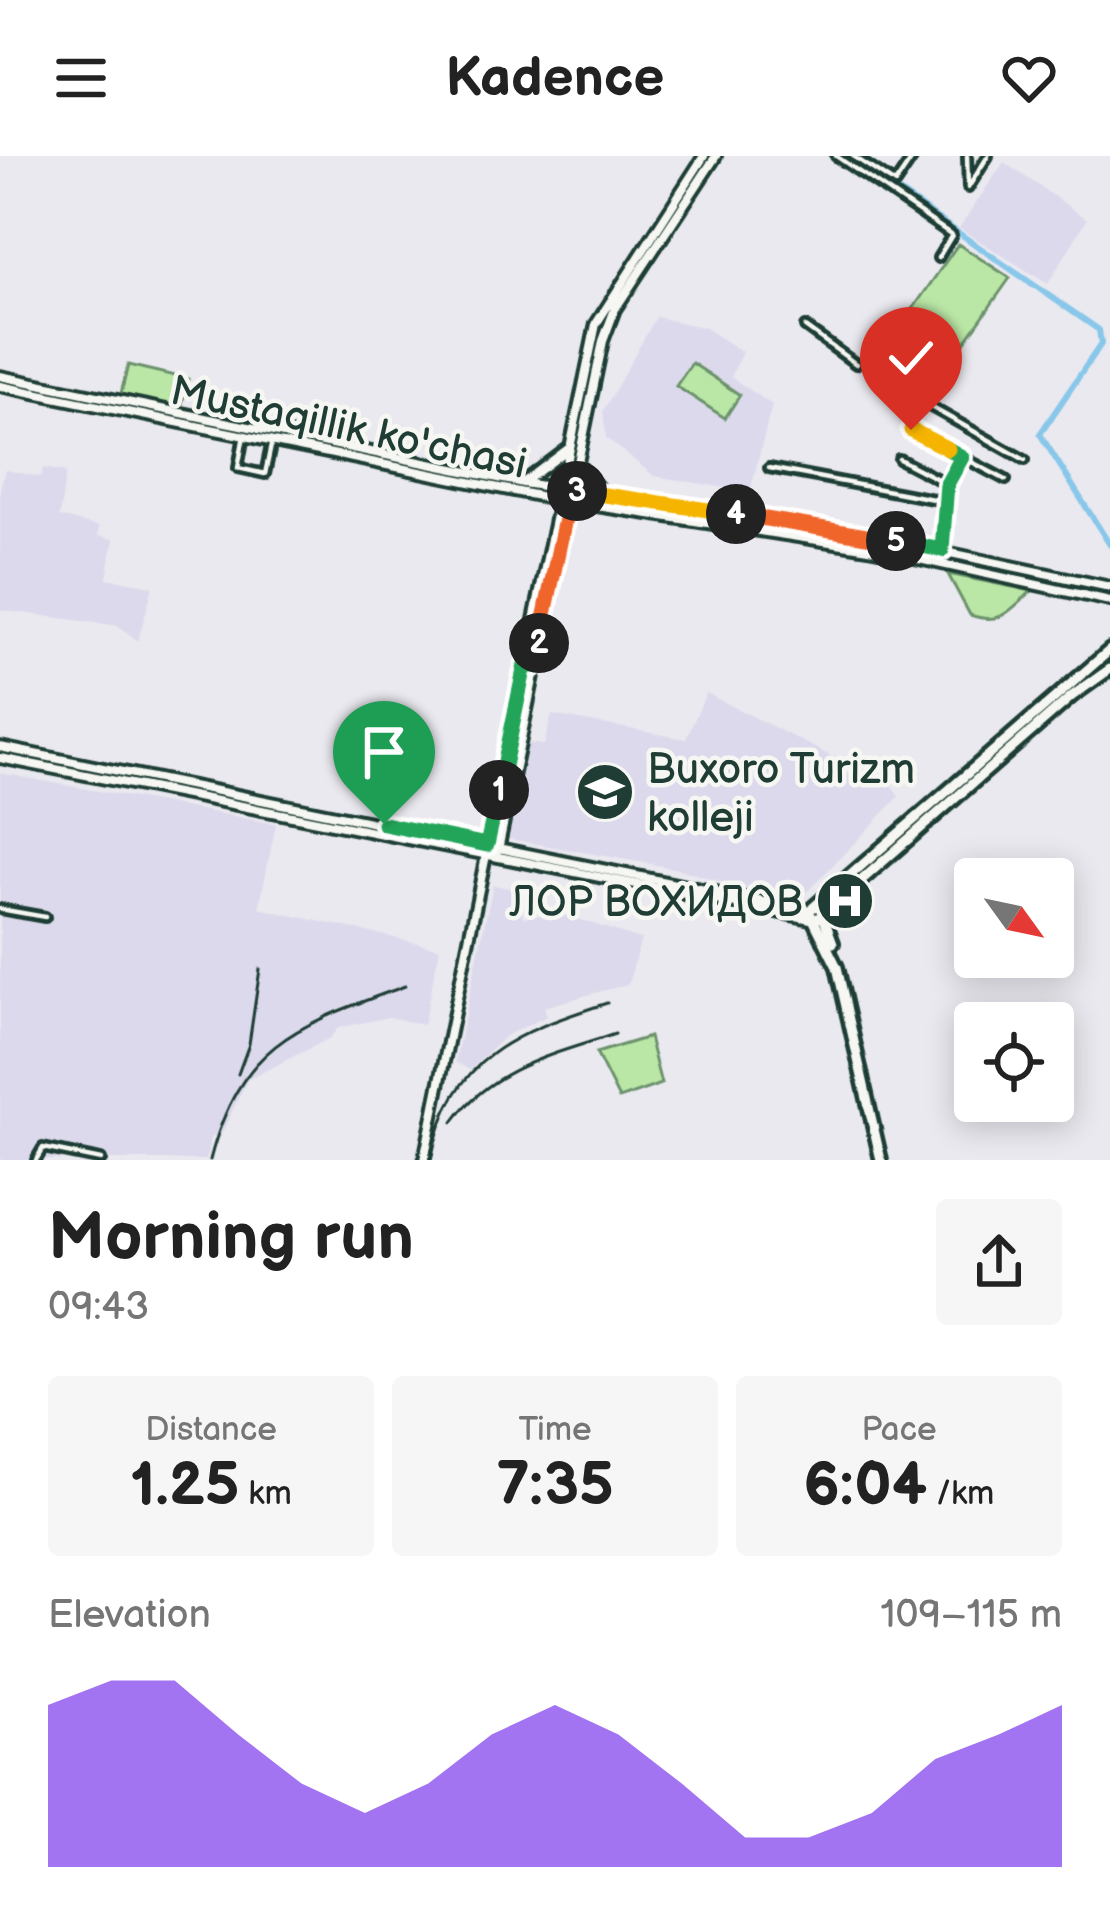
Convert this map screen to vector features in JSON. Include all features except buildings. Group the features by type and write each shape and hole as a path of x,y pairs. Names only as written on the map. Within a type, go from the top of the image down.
{"main road":[{"path":"565,495 577,463 603,341 622,288 704,156"},
{"path":"424,1160 530,666 596,324 716,156"},
{"name":"Mustaqillik ko'chasi","path":"0,376 28,387"},
{"name":"Mustaqillik ko'chasi","path":"0,386 28,387 455,474 932,562 1110,601"},
{"name":"Mustaqillik ko'chasi","path":"172,416 272,441 335,449"},
{"path":"523,483 569,448"},
{"path":"577,463 591,485 608,494"},
{"name":"Mustaqillik ko'chasi","path":"455,474 523,483 565,495 608,494 784,522 1110,586"},
{"path":"782,533 784,522"},
{"path":"932,562 939,550"},
{"path":"816,912 1110,650"},
{"path":"1026,728 1110,669"},
{"path":"0,747 491,852"},
{"path":"0,758 816,912"},
{"path":"816,912 837,967 884,1160"}],"street":[{"path":"836,156 952,235 938,258"},
{"path":"853,156 895,184 914,156"},
{"path":"967,156 968,188 988,156"},
{"path":"806,327 856,364"},
{"path":"929,406 1025,460"},
{"path":"911,430 1006,480"},
{"path":"244,435 238,468 265,474 272,441"},
{"path":"939,550 949,502 947,484 962,457"},
{"path":"899,459 947,484"},
{"path":"769,468 949,502"},
{"path":"0,909 45,917"},
{"path":"36,1160 44,1148 100,1160"}],"shaded area":[{"path":"1004,162 1087,219 1048,284 959,228"},
{"path":"656,317 705,328 742,352 731,377 772,405 750,492 654,476 606,438 603,411"},
{"path":"43,468 66,472 59,517 99,527 98,536 114,539 107,578 153,586 138,641 119,626 0,610 0,489 5,470 41,477"},
{"path":"706,693 837,759 834,770 891,784 899,797 804,895 738,887 679,869 509,839 526,743 544,745 552,715 686,739"},
{"path":"0,773 276,824 259,908 440,948 423,1025 389,1017 338,1028 330,1038 247,1080 220,1137 211,1136 206,1160 0,1160"},
{"path":"493,885 519,890 523,917 558,913 641,939 628,984 544,1007 547,1016 505,1036 470,1070 455,1062"}],"green space":[{"path":"958,244 1010,278 957,353 906,319"},
{"path":"692,363 740,395 725,418 676,386"},
{"path":"128,365 188,379 181,408 121,394"},
{"path":"948,574 1032,591 1004,614 981,618 970,615"},
{"path":"649,1037 661,1084 619,1099 596,1053"}],"waterway":[{"path":"847,156 1099,330 1101,344 1040,434 1110,545"}],"railway":[{"path":"238,1074 249,1044 260,969"},
{"path":"210,1160 239,1088 279,1043 334,1013 405,986"},
{"path":"431,1160 454,1096 493,1053 544,1025 607,1003"},
{"path":"453,1122 506,1075 615,1034"}],"place":[{"name":"Buxoro Turizm kolleji","path":"605,792"},
{"name":"ЛОР ВОХИДОВ","path":"845,901"}],"route":[{"path":"384,824 487,845 525,665 534,666 571,490 942,550 950,500 947,484 962,457 911,430"}]}
